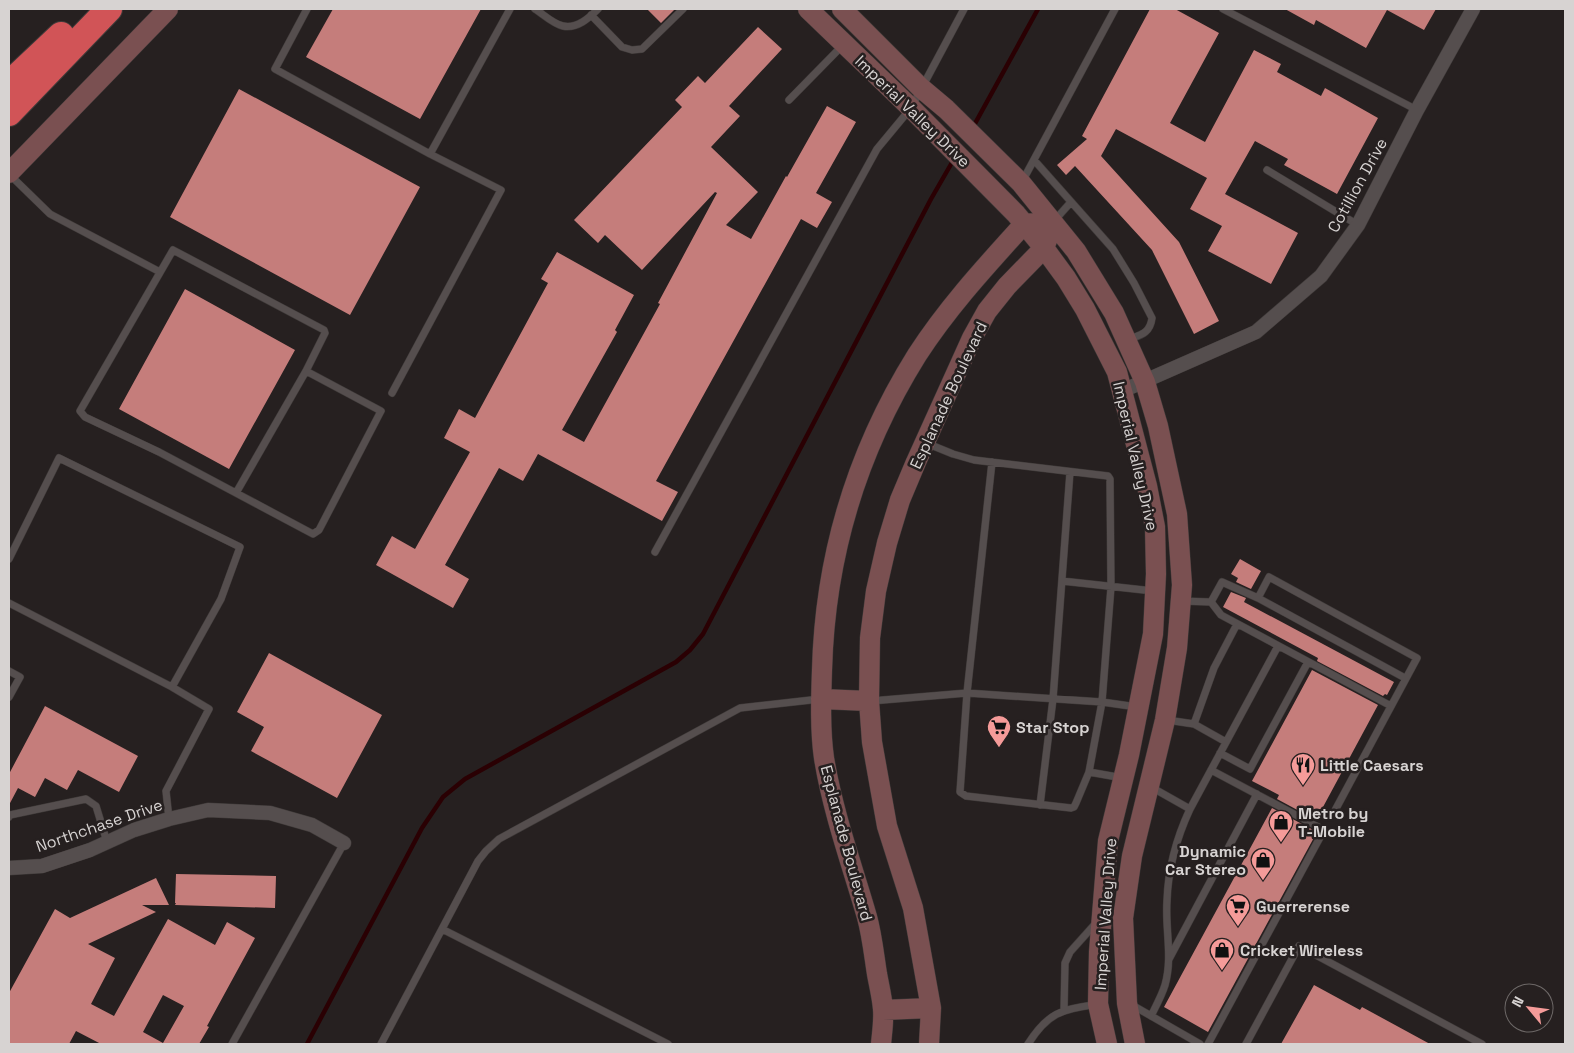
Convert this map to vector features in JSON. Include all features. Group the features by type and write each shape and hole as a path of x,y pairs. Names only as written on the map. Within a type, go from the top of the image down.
{"highway":[{"path":"9,84 88,9"},
{"path":"9,113 109,9"}],"main road":[{"path":"9,173 168,9"},
{"name":"Imperial Valley Drive","path":"808,9 980,176 1016,214 1066,278 1085,309 1117,372 1147,486 1155,527 1155,592 1153,634 1139,707 1108,841 1101,917 1098,1004 1107,1044"},
{"name":"Imperial Valley Drive","path":"842,9 1000,161 1054,221 1094,278 1114,313 1145,382 1158,426 1178,514 1182,585 1177,648 1166,720 1132,856 1123,918 1127,1003 1135,1044"},
{"path":"1024,224 1054,221"},
{"name":"Esplanade Boulevard","path":"929,1044 931,1008 914,908 886,826 873,749 869,701 870,638 876,591 887,543 900,500 972,338 987,311 1007,286 1044,248 1054,221"},
{"name":"Esplanade Boulevard","path":"881,1044 884,1010 867,920 835,808 824,757 821,699 822,645 828,591 839,535 851,495 868,450 892,399 918,355 969,285 1024,224"},
{"path":"1153,518 1178,514"},
{"path":"821,699 869,701"},
{"path":"1123,778 1149,786"},
{"path":"1098,1004 1127,1003"},
{"path":"884,1010 931,1008"}],"street":[{"name":"Cotillion Drive","path":"1122,391 1256,332 1321,276 1358,225 1473,9"},
{"name":"Northchase Drive","path":"9,868 42,866 90,850 134,830 208,810 270,813 312,825 344,843"}],"lane":[{"path":"306,9 275,69 430,154 501,190 392,393"},
{"path":"430,154 510,9"},
{"path":"535,9 562,26 585,21 598,9"},
{"path":"592,15 622,47 632,50 642,49 683,9"},
{"path":"655,552 877,149 911,108 964,9"},
{"path":"1021,183 1115,9"},
{"path":"1223,9 1418,110"},
{"path":"789,100 843,44"},
{"path":"1034,160 1113,249 1134,283 1152,318 1152,325 1148,331 1126,340"},
{"path":"1267,170 1358,225"},
{"path":"9,173 50,214 160,272"},
{"path":"1054,221 1071,202"},
{"path":"236,493 306,371 324,330 174,250 80,411 85,417 158,452 313,534 319,530 381,411 306,371"},
{"path":"925,442 967,458 1108,476 1110,479 1111,587 1102,702 1089,772 1074,807 1071,808 966,796 960,792 967,693 992,462"},
{"path":"9,559 60,458 240,547 222,599 172,686"},
{"path":"1040,805 1052,699 1070,472"},
{"path":"1258,598 1269,577 1416,658 1332,816"},
{"path":"1062,581 1155,592"},
{"path":"1211,602 1222,582 1258,598 1405,678"},
{"path":"1180,601 1211,602"},
{"path":"1211,602 1221,615 1391,706"},
{"path":"9,603 172,686 209,709 166,791 169,819"},
{"path":"1194,724 1214,668 1237,624"},
{"path":"1151,1016 1165,985 1169,960 1167,901 1172,860 1178,835 1190,809 1278,646"},
{"path":"1220,753 1250,769 1308,662"},
{"path":"9,671 20,676 9,697"},
{"path":"869,701 967,693 1102,702 1139,707"},
{"path":"381,1044 478,861 499,839 740,708 821,699"},
{"path":"1166,720 1194,724 1226,742"},
{"path":"1208,1044 1324,830 1211,770"},
{"path":"1089,772 1123,778"},
{"path":"1149,786 1190,809"},
{"path":"1169,960 1256,794"},
{"path":"9,817 10,815 86,799 96,806 107,842"},
{"path":"232,1044 344,843"},
{"path":"1064,1010 1065,963 1070,952 1101,917"},
{"path":"442,929 668,1044"},
{"path":"1246,1044 1299,946 1482,1044"},
{"path":"1127,1003 1200,1044"},
{"path":"1028,1044 1035,1033 1050,1018 1064,1010 1098,1004"}],"building":[{"path":"333,9 481,9 420,119 306,57"},
{"path":"647,9 675,9 661,23"},
{"path":"1150,9 1175,9 1219,33 1170,123 1205,142 1254,50 1281,64 1277,72 1321,96 1325,88 1378,118 1337,194 1284,165 1288,159 1255,141 1225,194 1298,233 1271,284 1208,251 1222,226 1190,209 1207,178 1116,129 1101,156 1179,242 1219,321 1194,334 1152,250 1075,166 1066,175 1057,165 1087,139 1082,136"},
{"path":"1285,9 1436,9 1424,30 1387,10 1366,48 1316,20 1314,25"},
{"path":"758,27 782,49 729,106 740,116 711,147 758,192 726,225 751,239 827,106 856,122 816,193 832,202 817,228 801,219 656,481 678,492 662,521 538,454 523,481 499,468 445,565 469,579 453,608 376,565 392,536 415,549 470,452 444,438 459,409 475,418 548,283 541,279 557,252 634,295 615,330 617,332 562,430 584,442 660,304 658,303 717,193 715,192 642,270 605,235 598,243 574,220 682,107 675,100 698,76 705,83"},
{"path":"239,89 420,187 350,315 170,217"},
{"path":"185,289 295,350 229,469 119,409"},
{"path":"1240,559 1261,571 1251,589 1236,582 1238,578 1231,574"},
{"path":"1231,592 1246,598 1244,602 1394,682 1387,695 1383,696 1317,661 1318,658 1223,607"},
{"path":"269,653 382,715 337,798 251,751 264,727 237,712"},
{"path":"1312,670 1378,705 1316,820 1277,799 1279,795 1252,781"},
{"path":"45,706 138,756 119,792 78,770 67,790 45,778 35,797 18,788 9,805 9,774"},
{"path":"1272,808 1317,832 1208,1032 1164,1007"},
{"path":"176,874 276,876 275,908 175,905"},
{"path":"156,878 169,905 142,905 156,912 88,944 115,958 91,1004 114,1016 168,919 215,945 227,922 255,938 199,1044 101,1044 76,1031 69,1044 9,1044 9,993 55,909 70,918","holes":["163,995 184,1006 163,1043 143,1032"]},
{"path":"1314,985 1360,1010 1362,1007 1430,1044 1281,1044"}],"waterway":[{"path":"972,129 1038,9"},
{"path":"307,1044 422,828 443,797 465,779 676,662 690,650 703,634 931,199 954,159"}],"place":[{"name":"Star Stop","path":"999,748"},
{"name":"Little Caesars","path":"1303,786"},
{"name":"Metro by T-Mobile","path":"1281,843"},
{"name":"Dynamic Car Stereo","path":"1263,881"},
{"name":"Guerrerense","path":"1238,927"},
{"name":"Cricket Wireless","path":"1222,971"}]}
